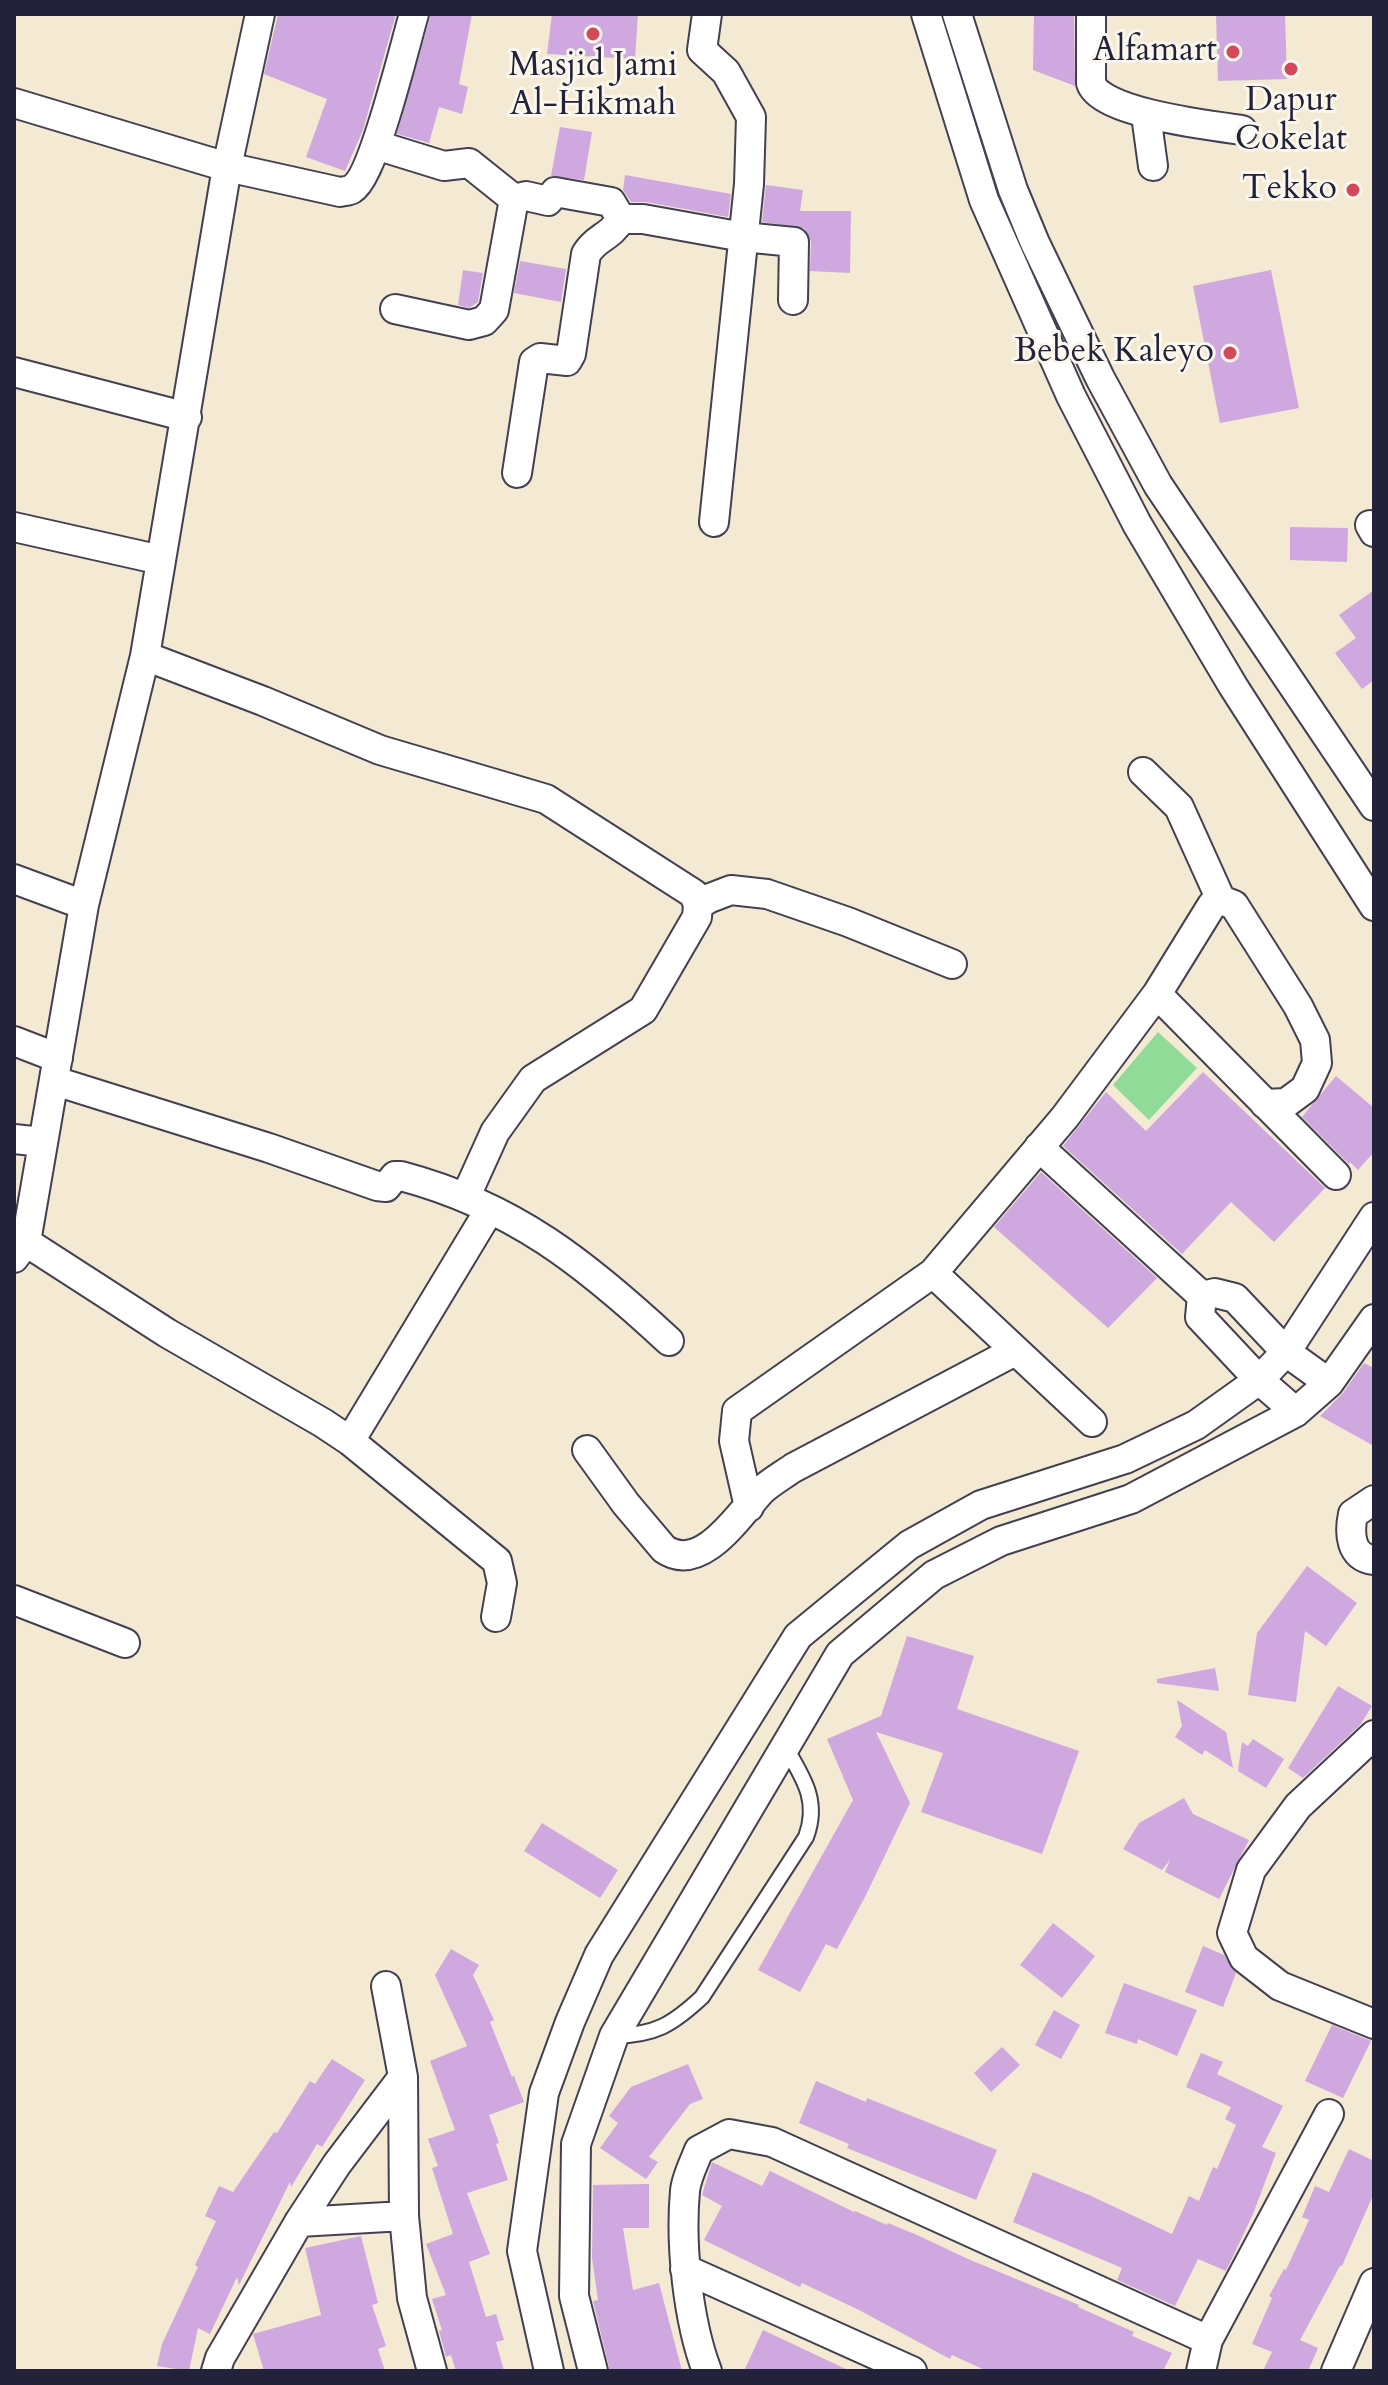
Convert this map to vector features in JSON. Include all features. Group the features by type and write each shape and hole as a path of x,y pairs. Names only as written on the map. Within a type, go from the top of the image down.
{"street":[{"path":"260,14 227,167 145,656 84,905 43,1142 20,1250 350,1441 497,1561 502,1583 496,1617"},
{"path":"14,103 227,167 340,192 351,190 359,182 376,145 414,14"},
{"path":"707,14 702,50 726,72 751,117 749,184 714,522"},
{"path":"926,14 984,200 1071,396 1137,524 1233,686 1374,906"},
{"path":"957,14 1013,190 1100,378 1158,485 1374,806"},
{"path":"1091,14 1092,89 1146,115 1242,130"},
{"path":"1146,115 1153,166"},
{"path":"376,145 444,166 469,163 514,199"},
{"path":"514,199 526,196 548,201 555,192 611,202 621,219"},
{"path":"395,309 469,325 484,321 494,310 514,199"},
{"path":"621,219 643,219 743,237 794,242 793,300"},
{"path":"517,473 534,362 540,358 567,361 571,354 586,254 592,244 613,232 621,219"},
{"path":"1008,255 1035,243"},
{"path":"14,372 187,417"},
{"path":"14,527 161,560"},
{"path":"145,656 380,750 546,799 694,894 698,905 697,917 643,1010 533,1079 495,1132 478,1202 350,1441"},
{"path":"1143,772 1179,807 1221,900 1234,905 1298,1006 1315,1040 1317,1063 1305,1089 1286,1103 1265,1104"},
{"path":"14,879 84,905"},
{"path":"698,905 731,890 767,894 848,922 952,964"},
{"path":"749,1507 734,1441 737,1411 933,1273 1039,1147 1157,994 1212,905 1221,900"},
{"path":"1157,994 1336,1175"},
{"path":"14,1041 56,1069 377,1186 386,1187 395,1176 401,1176 478,1202 535,1231 611,1287 669,1341"},
{"path":"14,1139 43,1142"},
{"path":"1039,1147 1202,1296"},
{"path":"549,2371 522,2251 544,2093 599,1955 798,1636 909,1545 981,1505 1125,1459 1196,1425 1259,1380 1286,1352 1374,1217"},
{"path":"933,1273 1092,1422"},
{"path":"1202,1296 1215,1293 1235,1298 1286,1352 1329,1383"},
{"path":"1202,1296 1200,1317 1259,1380 1296,1412"},
{"path":"593,2371 574,2296 576,2144 614,2036 840,1654 934,1575 1001,1541 1131,1499 1296,1412 1329,1383 1374,1319"},
{"path":"587,1450 626,1504 669,1553 690,1555 706,1549 764,1489 793,1468 1015,1351"},
{"path":"1374,1500 1353,1514 1350,1530 1351,1541 1359,1554 1365,1559 1374,1560"},
{"path":"14,1600 125,1643"},
{"path":"744,1723 784,1745"},
{"path":"1374,1735 1298,1806 1251,1870 1232,1933 1244,1958 1280,1986 1374,2024"},
{"path":"386,1986 403,2077 404,2216 412,2298 432,2371"},
{"path":"570,2022 614,2036"},
{"path":"220,2367 299,2222 337,2164 403,2077"},
{"path":"1201,2371 1208,2340 1329,2114"},
{"path":"707,2371 701,2355 685,2269 685,2188 699,2150 729,2134 772,2142 1208,2340"},
{"path":"299,2222 404,2216"},
{"path":"685,2269 912,2371"},
{"path":"1336,2371 1374,2283"}],"lane":[{"path":"614,2036 641,2035 665,2026 682,2016 702,1997 806,1837 810,1825 811,1798 784,1745"}],"green space":[{"path":"1158,1032 1197,1068 1149,1120 1113,1085"}],"building":[{"path":"278,14 396,14 363,130 345,171 306,157 327,99 264,74"},
{"path":"431,14 472,14 459,84 468,87 462,114 439,107 429,143 397,134"},
{"name":"Masjid Jami Al-Hikmah","path":"552,14 638,14 635,59 547,54"},
{"path":"1034,14 1074,14 1075,86 1033,70"},
{"path":"1216,14 1285,14 1287,79 1218,81"},
{"path":"560,127 592,132 584,180 551,176"},
{"path":"625,175 731,194 728,217 631,202 623,190"},
{"path":"766,185 803,190 800,211 851,211 850,273 810,271 811,242 804,228 762,222"},
{"path":"520,261 566,269 561,302 514,293"},
{"path":"463,270 483,273 478,302 469,308 458,305"},
{"path":"1271,270 1299,408 1220,423 1193,286"},
{"path":"1290,527 1348,528 1347,562 1290,560"},
{"path":"1374,590 1374,680 1362,689 1335,653 1356,638 1339,615"},
{"path":"1203,1072 1325,1188 1274,1242 1231,1202 1182,1254 1063,1146 1106,1092 1146,1131"},
{"path":"1336,1076 1374,1108 1374,1152 1358,1170 1302,1117"},
{"path":"1041,1172 1157,1278 1108,1328 994,1227"},
{"path":"1364,1363 1374,1368 1374,1446 1320,1416 1343,1393"},
{"path":"1307,1566 1357,1603 1326,1646 1305,1631 1296,1702 1248,1695 1257,1633"},
{"path":"907,1636 974,1656 957,1709 1079,1751 1042,1854 921,1812 943,1753 876,1732 910,1803 837,1949 826,1944 800,1992 758,1970 853,1800 827,1739 881,1716"},
{"path":"1215,1668 1219,1691 1157,1683 1157,1679"},
{"path":"1338,1686 1372,1706 1360,1725 1303,1778 1288,1768"},
{"path":"1177,1700 1226,1732 1233,1768 1205,1750 1202,1755 1175,1737 1182,1726"},
{"path":"1253,1739 1284,1759 1266,1788 1238,1771 1242,1742 1248,1746"},
{"path":"1184,1798 1193,1814 1249,1840 1219,1899 1165,1872 1170,1860 1162,1870 1123,1849 1139,1823"},
{"path":"542,1823 618,1870 600,1898 524,1851"},
{"path":"1053,1923 1095,1956 1062,1998 1020,1965"},
{"path":"1203,1946 1224,1955 1236,1973 1223,2007 1185,1992"},
{"path":"451,1949 479,1965 473,1975 494,2020 490,2022 524,2102 489,2115 508,2180 467,2193 490,2254 469,2262 486,2317 496,2314 504,2340 496,2342 504,2371 456,2371 451,2355 446,2357 439,2331 442,2330 432,2299 446,2295 426,2244 453,2234 432,2168 438,2166 428,2139 455,2130 430,2061 467,2046 435,1975"},
{"path":"1124,1983 1197,2010 1177,2056 1138,2039 1137,2044 1105,2033"},
{"path":"1054,2010 1080,2025 1061,2059 1035,2045"},
{"path":"1332,2025 1371,2041 1343,2098 1305,2081"},
{"path":"1002,2047 1020,2065 991,2092 974,2073"},
{"path":"1201,2053 1223,2062 1217,2074 1283,2106 1262,2147 1276,2153 1253,2214 1226,2271 1198,2259 1175,2306 1117,2280 1122,2268 1013,2222 1033,2172 1172,2234 1189,2196 1199,2201 1236,2125 1225,2119 1231,2107 1186,2087"},
{"path":"332,2059 365,2080 322,2147 317,2144 291,2187 290,2182 239,2285 237,2277 210,2334 198,2328 189,2371 157,2366 162,2344 216,2221 205,2216 219,2186 233,2192 274,2132 277,2133 310,2081 315,2084"},
{"path":"688,2064 703,2099 690,2104 649,2157 658,2162 646,2179 600,2148 618,2123 609,2116 631,2087"},
{"path":"816,2081 997,2150 976,2200 847,2148 849,2144 799,2123"},
{"path":"1349,2149 1374,2161 1374,2193 1342,2266 1300,2340 1318,2348 1308,2371 1263,2371 1272,2352 1252,2344 1272,2298 1269,2296 1286,2270 1309,2220 1302,2217 1315,2186 1329,2192"},
{"path":"712,2162 762,2186 770,2171 854,2212 888,2223 1079,2305 1134,2332 1132,2336 1172,2353 1163,2371 987,2371 952,2355 950,2359 859,2310 802,2283 800,2287 704,2240 722,2206 702,2195"},
{"path":"649,2184 649,2228 623,2228 633,2290 659,2283 682,2371 610,2371 593,2301 598,2300 592,2258 593,2185"},
{"path":"361,2236 378,2303 372,2305 386,2346 378,2349 385,2371 264,2371 253,2334 321,2315 305,2248"},
{"path":"763,2330 850,2371 744,2371"}],"place":[{"name":"Masjid Jami Al-Hikmah","path":"593,34"},
{"name":"Alfamart","path":"1233,52"},
{"name":"Dapur Cokelat","path":"1291,69"},
{"name":"Tekko","path":"1353,190"},
{"name":"Bebek Kaleyo","path":"1230,353"}]}
